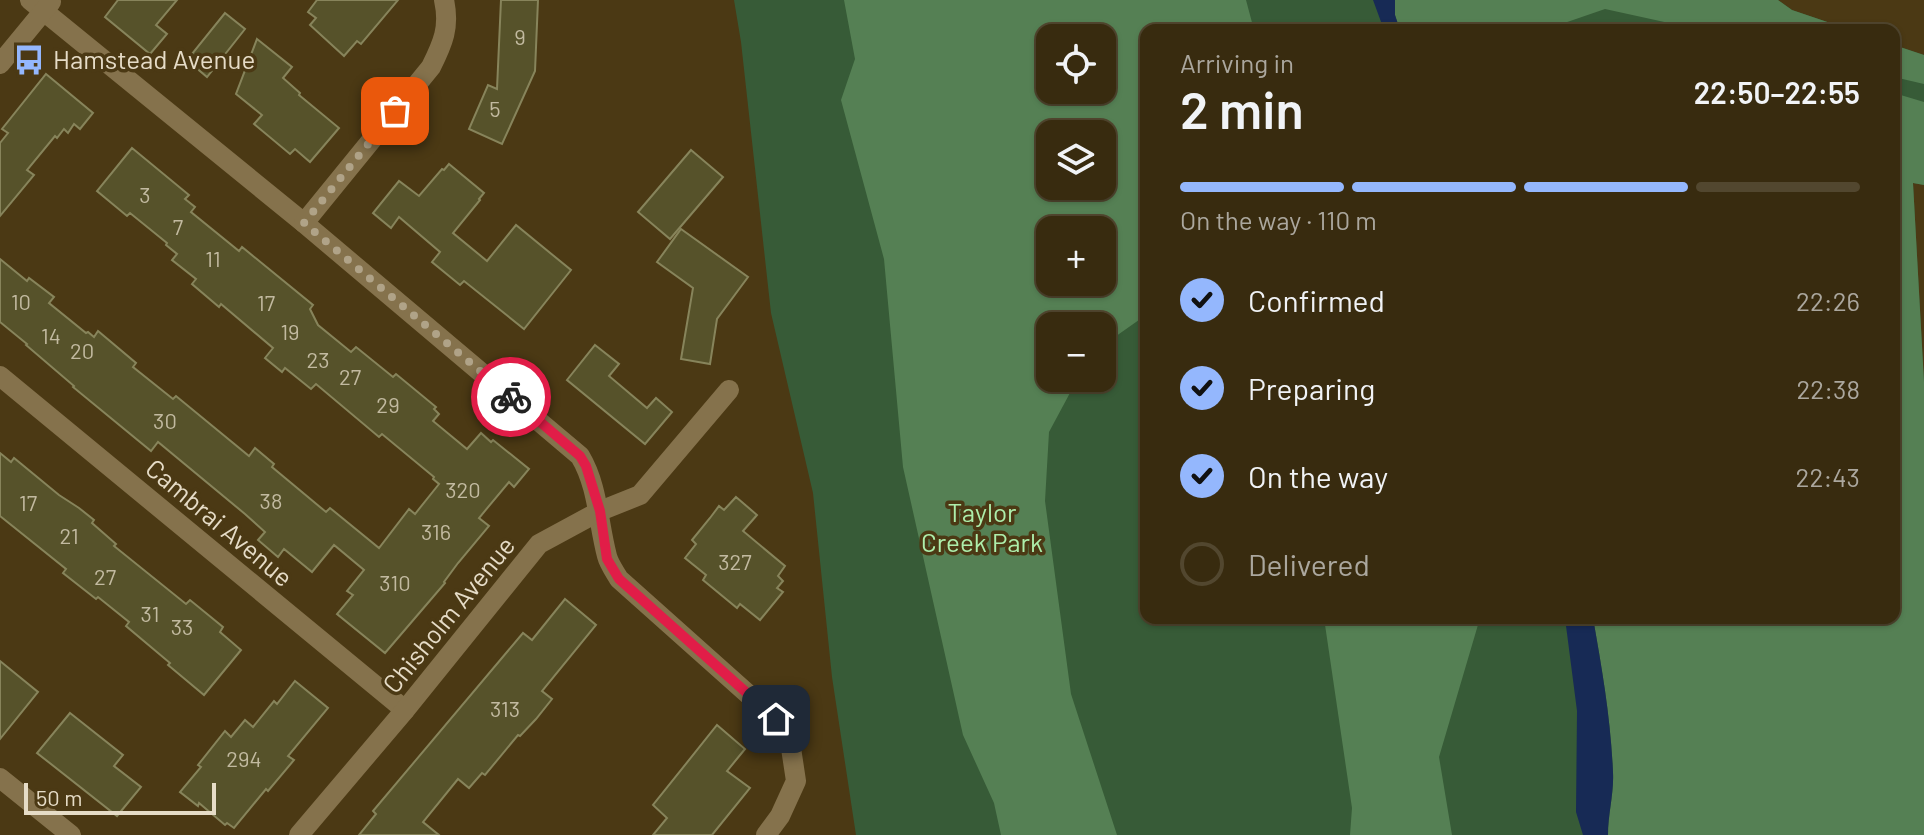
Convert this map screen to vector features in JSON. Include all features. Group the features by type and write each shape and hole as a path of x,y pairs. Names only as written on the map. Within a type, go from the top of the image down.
{"street":[{"path":"304,223 431,67 445,39 444,0"},
{"path":"0,64 42,4 580,456 600,511 607,559 619,579 776,719 791,748 796,781 780,816 766,835"},
{"name":"Cambrai Avenue","path":"0,376 405,710"},
{"name":"Chisholm Avenue","path":"299,835 539,544 600,511 640,495 729,390"},
{"path":"0,778 71,835"}],"green space":[{"name":"Taylor Creek Park","path":"734,0 1778,0 1792,10 1833,24 1140,24 1140,624 1900,624 1900,47 1924,55 1924,185 1913,183 1924,382 1924,835 856,835 832,677 813,493 771,313"},
{"path":"844,0 1246,0 1252,24 1140,24 1140,319 1116,336 1116,312 1036,312 1036,392 1070,392 1049,432 1045,501 1071,694 1117,835 1001,835 994,803 963,735 903,467 884,259 841,100 855,59"},
{"path":"1395,0 1778,0 1792,10 1833,24 1674,24 1605,9 1561,24 1398,24"},
{"path":"1900,47 1924,55 1924,84 1900,78"},
{"path":"1900,95 1924,102 1924,185 1913,183 1924,382 1924,835 1608,835 1613,781 1606,695 1594,624 1900,624"},
{"path":"1325,624 1478,624 1439,757 1452,835 1350,835 1352,808"}],"water":[{"path":"1373,0 1395,0 1398,24 1382,24"},
{"path":"1566,624 1594,624 1612,753 1608,835 1583,835 1576,812 1577,711"}],"building":[{"path":"118,0 177,0 156,25 167,34 150,54 105,17"},
{"path":"317,0 398,0 361,44 357,41 344,56 310,25 316,18 308,12"},
{"path":"501,0 538,0 535,71 502,144 469,129 488,85 497,89"},
{"path":"225,13 245,29 207,77 187,60"},
{"path":"257,39 292,67 283,78 339,128 310,162 295,149 290,154 254,124 262,115 236,94"},
{"path":"46,74 93,113 80,129 74,124 68,133 64,129 57,138 55,136 27,170 34,175 0,216 0,143 8,133 2,129"},
{"path":"132,148 189,195 185,199 195,207 191,212 239,251 242,247 313,305 310,309 318,325 351,352 356,347 393,377 396,374 436,407 434,409 439,414 433,421 467,449 481,433 529,469 514,487 509,482 479,518 489,526 385,653 337,614 353,595 347,591 364,570 334,545 312,572 284,549 278,557 258,540 265,532 245,514 158,442 151,451 0,322 0,259 27,281 29,278 54,297 49,303 86,333 94,337 98,331 136,363 133,367 173,399 176,396 249,456 255,448 274,464 272,467 326,512 330,508 379,548 409,509 415,514 439,484 382,434 379,437 316,384 311,389 285,368 282,372 265,358 273,348 192,284 196,279 172,260 177,254 167,243 97,191"},
{"path":"691,150 723,177 670,239 638,212"},
{"path":"449,164 484,193 453,233 487,261 516,225 571,270 524,329 464,281 460,285 432,262 440,252 399,217 391,228 373,213 399,181 419,196"},
{"path":"681,229 748,277 717,319 710,364 681,359 693,288 657,262"},
{"path":"595,345 619,364 609,376 647,408 656,398 672,412 645,444 567,380"},
{"path":"0,453 11,462 14,458 79,508 94,520 92,523 116,544 114,546 186,604 190,600 223,627 220,632 241,650 204,695 126,626 129,622 63,573 66,569 0,516"},
{"path":"736,497 757,515 743,531 785,566 778,576 783,581 777,588 783,592 760,620 740,604 737,608 703,580 706,575 685,558 696,544 692,540 719,506 724,510"},
{"path":"565,599 596,625 542,691 552,699 536,719 518,735 485,775 482,773 469,788 458,779 423,822 439,835 359,835 376,814 373,811 523,633 532,640"},
{"path":"0,661 38,692 0,739"},
{"path":"295,681 328,708 288,756 294,760 268,791 266,789 234,828 227,823 225,825 180,792 225,731 231,737 245,720 253,727"},
{"path":"70,713 123,755 114,766 141,787 117,816 37,753"},
{"path":"717,725 745,749 727,771 750,788 712,835 653,835 667,818 653,805"}],"way so far":[{"path":"395,111 304,223 511,397"}],"place":[{"name":"Hamstead Avenue","path":"29,60"}],"route":[{"path":"511,397 580,456 586,466 600,511 607,559 619,579 776,719"}]}
